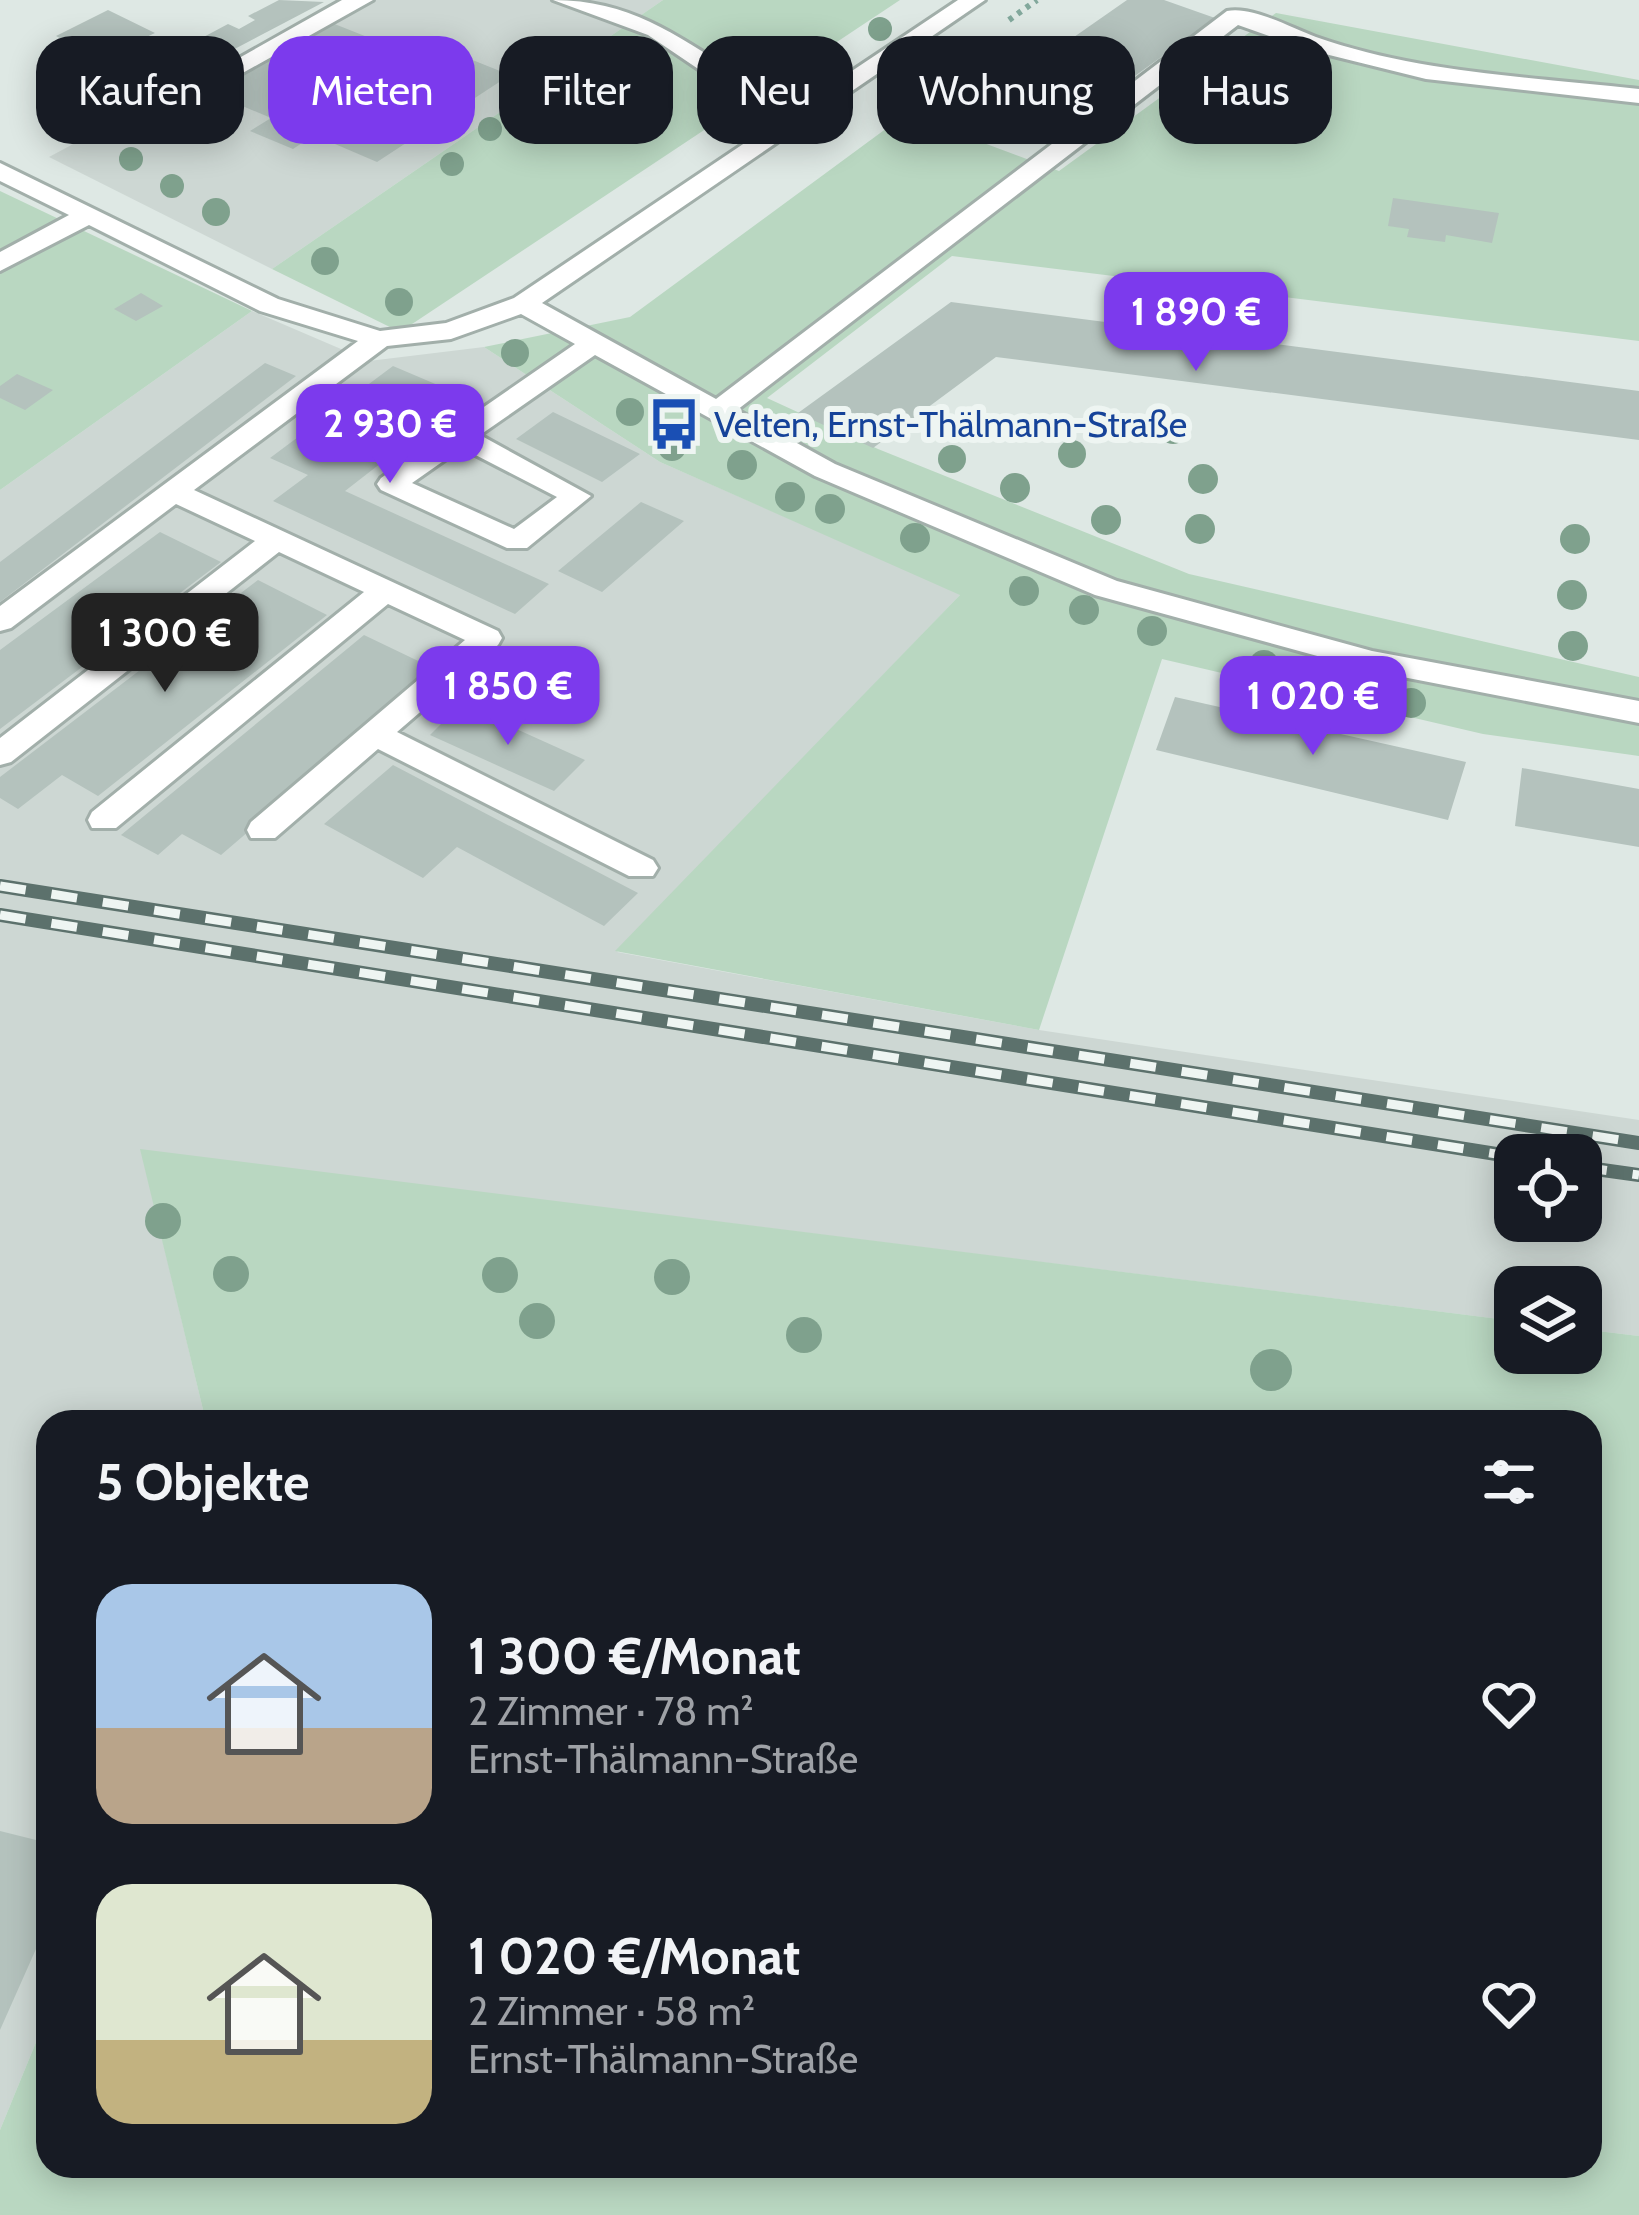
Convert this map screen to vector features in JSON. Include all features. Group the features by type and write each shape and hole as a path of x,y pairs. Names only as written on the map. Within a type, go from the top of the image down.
{"street":[{"path":"244,61 361,0"},
{"path":"565,0 656,31 697,58"},
{"path":"853,81 973,0"},
{"path":"718,411 1050,152 1235,16 1317,45 1426,72 1639,96"},
{"path":"0,171 269,305 379,339 451,331 524,304 760,144"},
{"path":"0,263 89,215"},
{"path":"524,304 825,470 1106,588 1372,661 1639,712"},
{"path":"0,621 379,339"},
{"path":"460,436 577,496 517,542 391,484 460,436 594,343"},
{"path":"176,493 487,638 263,830"},
{"path":"0,754 276,540"},
{"path":"104,820 386,590"},
{"path":"375,734 641,868"}],"path":[{"path":"999,26 1037,0"},
{"path":"1030,144 1050,152"}],"shaded area":[{"path":"343,0 663,0 611,36 499,36 499,113 475,129 475,36 276,36"},
{"path":"268,40 268,144 454,144 272,269 49,157 73,144 244,144 244,53"},
{"path":"252,311 369,361 484,347 660,462 961,594 617,952 1039,1030 1639,1120 1639,1336 1602,1332 1602,1266 1494,1266 1494,1318 141,1150 203,1410 36,1410 36,2042 0,2130 0,490"}],"green space":[{"path":"663,0 900,0 846,36 697,36 697,135 400,332 272,269 454,144 475,144 475,129 499,113 499,144 673,144 673,36 611,36"},
{"path":"1276,13 1639,80 1639,341 952,256 767,398 878,449 1189,574 1639,677 1639,756 1483,734 1162,659 1039,1030 615,951 960,595 660,462 484,347 630,317 877,135 877,144 987,144 1059,171 1096,144 1135,144 1135,116 1159,98 1159,144 1332,144 1332,36 1244,36"},
{"path":"0,191 252,311 0,490"},
{"path":"140,1149 1494,1318 1494,1374 1602,1374 1602,1332 1639,1336 1639,2215 0,2215 0,2130 36,2042 36,2178 1602,2178 1602,1410 203,1410"}],"building":[{"path":"279,0 324,2 244,44 244,36 206,36 228,24 239,29 255,20 248,16"},
{"path":"1127,0 1164,0 1215,18 1190,36 1159,36 1159,59 1135,76 1135,36 1075,36"},
{"path":"108,10 155,33 149,36 56,36"},
{"path":"327,21 365,36 302,36"},
{"path":"268,56 268,117 244,107 244,71"},
{"path":"475,61 499,71 499,82 475,98"},
{"path":"268,120 268,139 250,131"},
{"path":"335,144 405,144 377,162"},
{"path":"1393,198 1499,213 1492,243 1446,235 1445,242 1407,237 1409,229 1388,226"},
{"path":"141,293 163,306 136,321 114,309"},
{"path":"951,302 1639,391 1639,440 996,357 873,448 798,413"},
{"path":"265,363 296,376 0,602 0,562"},
{"path":"393,366 466,397 345,491 549,584 515,614 273,501 308,475 270,458"},
{"path":"17,374 53,390 25,410 0,398 0,386"},
{"path":"553,412 640,454 602,482 516,439"},
{"path":"641,502 684,521 602,592 558,571"},
{"path":"160,532 221,562 0,729 0,650"},
{"path":"258,580 327,615 98,796 62,775 18,809 0,798 0,777"},
{"path":"364,635 437,670 221,855 182,834 158,855 121,835"},
{"path":"1175,697 1466,762 1448,820 1156,750"},
{"path":"461,704 585,760 554,791 430,735"},
{"path":"393,765 638,893 604,926 457,847 423,878 324,824"},
{"path":"1522,768 1639,789 1639,847 1515,826"},
{"path":"0,1831 36,1840 36,1949 0,2030"}],"railway":[{"path":"0,886 1639,1143"},
{"path":"0,915 1494,1154"},
{"path":"1602,1170 1639,1175"}],"place":[{"name":"Velten, Ernst-Thälmann-Straße","path":"674,424"}]}
